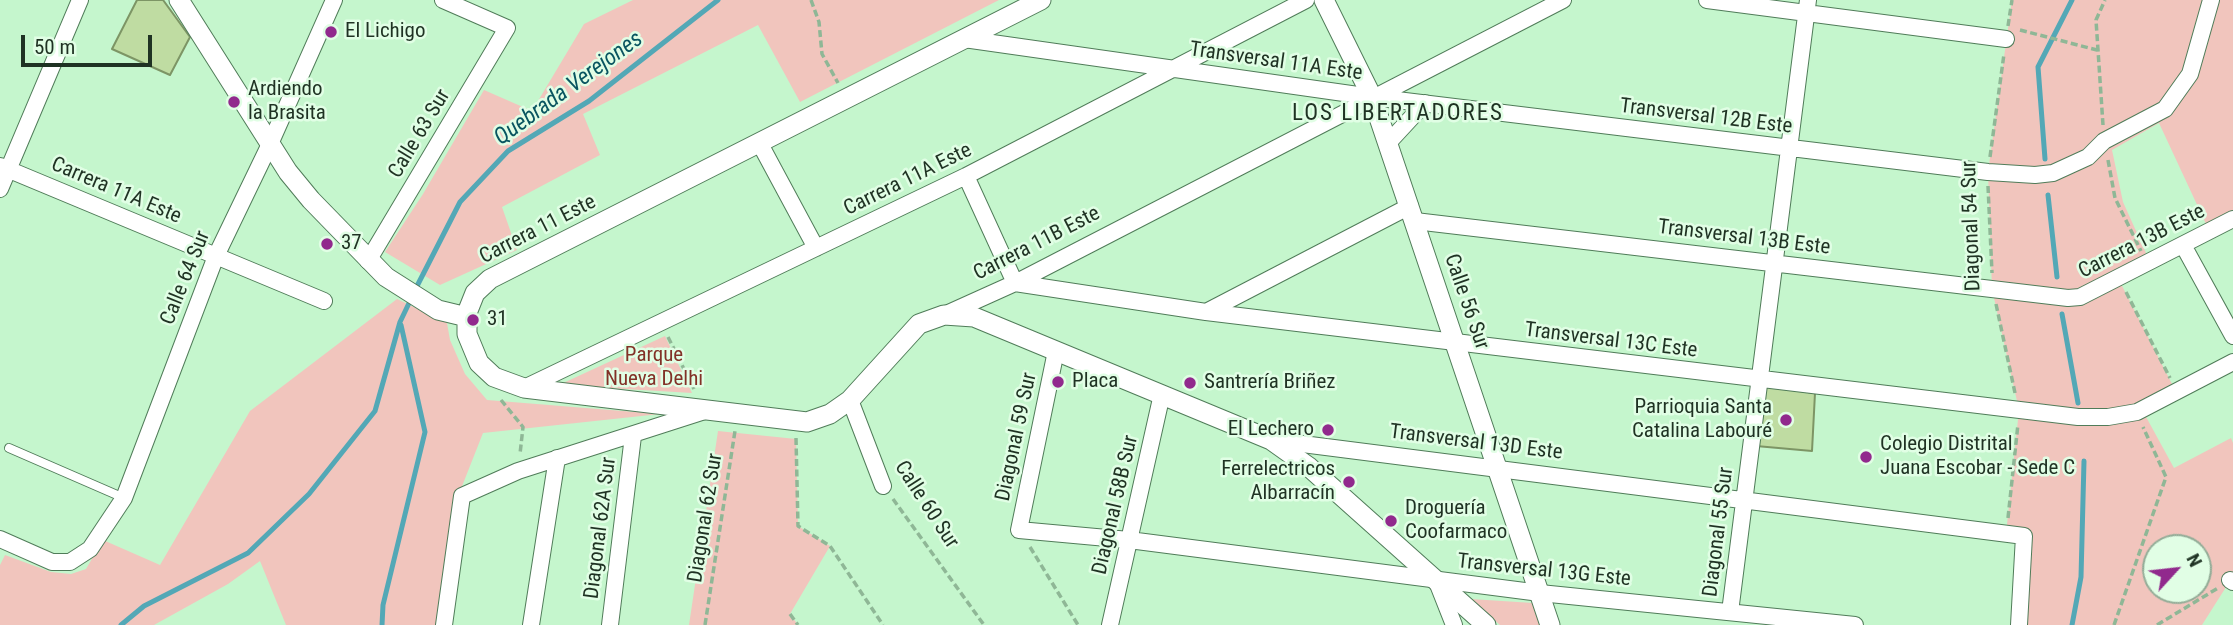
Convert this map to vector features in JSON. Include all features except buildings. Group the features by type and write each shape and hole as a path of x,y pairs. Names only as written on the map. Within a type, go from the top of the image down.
{"street":[{"path":"0,188 4,168 80,0"},
{"path":"179,0 270,144 311,200 386,277 424,303 451,315 467,317 469,344 488,373"},
{"name":"Calle 64 Sur","path":"0,539 52,562 70,562 90,549 124,498 216,256 270,144 334,0"},
{"name":"Calle 63 Sur","path":"368,261 507,28 443,0"},
{"name":"Carrera 11 Este","path":"467,317 475,293 490,279 1041,0"},
{"name":"Carrera 11A Este","path":"524,388 966,176 1306,0"},
{"name":"Calle 56 Sur","path":"1324,0 1372,97 1550,625"},
{"name":"Carrera 11B Este","path":"488,373 503,383 524,388 795,422 819,419 850,401 905,335 919,324 1015,283 1563,0"},
{"path":"1707,0 1808,7 2007,33"},
{"name":"Transversal 12B Este","path":"1372,97 1988,172 2053,173 2088,157 2104,141 2151,118 2172,100 2190,74 2211,0"},
{"name":"Diagonal 55 Sur","path":"1730,612 1808,7"},
{"name":"Transversal 11A Este","path":"964,39 1372,97"},
{"path":"1388,142 1425,103"},
{"path":"759,142 816,248"},
{"name":"Carrera 11A Este","path":"4,168 324,301"},
{"path":"966,176 1015,283"},
{"path":"1206,312 1413,213"},
{"name":"Transversal 13B Este","path":"1413,213 1775,263 2068,298"},
{"name":"Carrera 13B Este","path":"2068,298 2080,297 2233,219"},
{"path":"2183,244 2233,336"},
{"name":"Transversal 13C Este","path":"1015,283 1206,312 1456,344 2078,417 2108,417 2137,412"},
{"name":"Transversal 13D Este","path":"944,315 974,317 1271,440 2024,536 2019,625"},
{"name":"Diagonal 59 Sur","path":"1019,530 1056,351"},
{"path":"2137,412 2233,362"},
{"name":"Diagonal 58B Sur","path":"1110,625 1162,394"},
{"name":"Calle 60 Sur","path":"850,401 883,486"},
{"path":"444,625 462,496 557,457 633,436 705,411"},
{"name":"Diagonal 62A Sur","path":"610,625 633,436"},
{"path":"1271,440 1310,467 1486,625"},
{"path":"531,625 557,457"},
{"name":"Transversal 13G Este","path":"1019,530 1129,540 1540,593 1855,625"},
{"path":"1436,580 1454,625"}],"lane":[{"path":"9,448 124,498"}],"path":[{"path":"811,0 819,22 822,54 837,78 841,99"},
{"name":"Diagonal 54 Sur","path":"2006,534 2019,410 1992,289 1988,172 2012,0"},
{"path":"2007,33 2041,36 2098,50"},
{"path":"2118,277 2176,391"},
{"path":"661,322 705,411"},
{"path":"488,373 496,394 523,427 518,471"},
{"path":"2114,625 2166,477 2137,412"},
{"name":"Diagonal 62 Sur","path":"706,624 738,415"},
{"path":"795,422 798,526 830,546 883,625"},
{"name":"Calle 60 Sur","path":"883,486 984,625"},
{"path":"1019,530 1078,625"},
{"path":"2157,625 2232,581"},
{"path":"790,614 798,625"}],"green space":[{"path":"633,0 999,0 800,102 758,25 583,114 600,155 502,207 517,250 440,285 385,252 423,194 484,90 532,111 584,24"},
{"path":"2012,0 2233,0 2233,210 2206,224 2159,123 2112,150 2123,202 2150,262 2118,278 2172,384 2139,404 2174,468 2231,438 2233,443 2233,576 2202,625 2019,625 2024,536 2006,534 2019,410 1992,289 1988,172"},
{"path":"397,299 447,323 450,340 465,374 487,400 660,414 483,433 455,504 439,625 286,625 260,561 228,584 154,625 0,625 0,565 5,555 51,572 71,574 86,569 103,540 160,565 250,411"},
{"name":"Parque Nueva Delhi","path":"665,336 692,393 559,385"},
{"path":"718,431 796,439 798,526 830,546 790,614 798,625 689,625"},
{"path":"1471,599 1533,603 1541,625 1500,625"}],"waterway":[{"name":"Quebrada Verejones","path":"415,290 460,202 508,151 589,101 718,0"},
{"path":"2045,159 2038,67 2072,0"},
{"path":"2048,195 2057,277"},
{"name":"Quebrada Verejones","path":"121,625 144,606 248,553 309,494 375,411 400,322 411,299"},
{"path":"2062,314 2078,403"},
{"path":"382,625 383,605 425,432 401,325"},
{"path":"2072,625 2081,577 2084,461"}],"place":[{"name":"El Lichigo","path":"331,32"},
{"name":"Ardiendo la Brasita","path":"234,102"},
{"name":"37","path":"327,244"},
{"name":"31","path":"473,320"},
{"name":"Placa","path":"1058,382"},
{"name":"Santrería Briñez","path":"1190,383"},
{"name":"Parrioquia Santa Catalina Labouré","path":"1786,420"},
{"name":"El Lechero","path":"1328,430"},
{"name":"Colegio Distrital Juana Escobar - Sede C","path":"1866,457"},
{"name":"Ferrelectricos Albarracín","path":"1349,482"},
{"name":"Droguería Coofarmaco","path":"1391,521"}],"district":[{"name":"LOS LIBERTADORES","path":"1398,114"}]}
